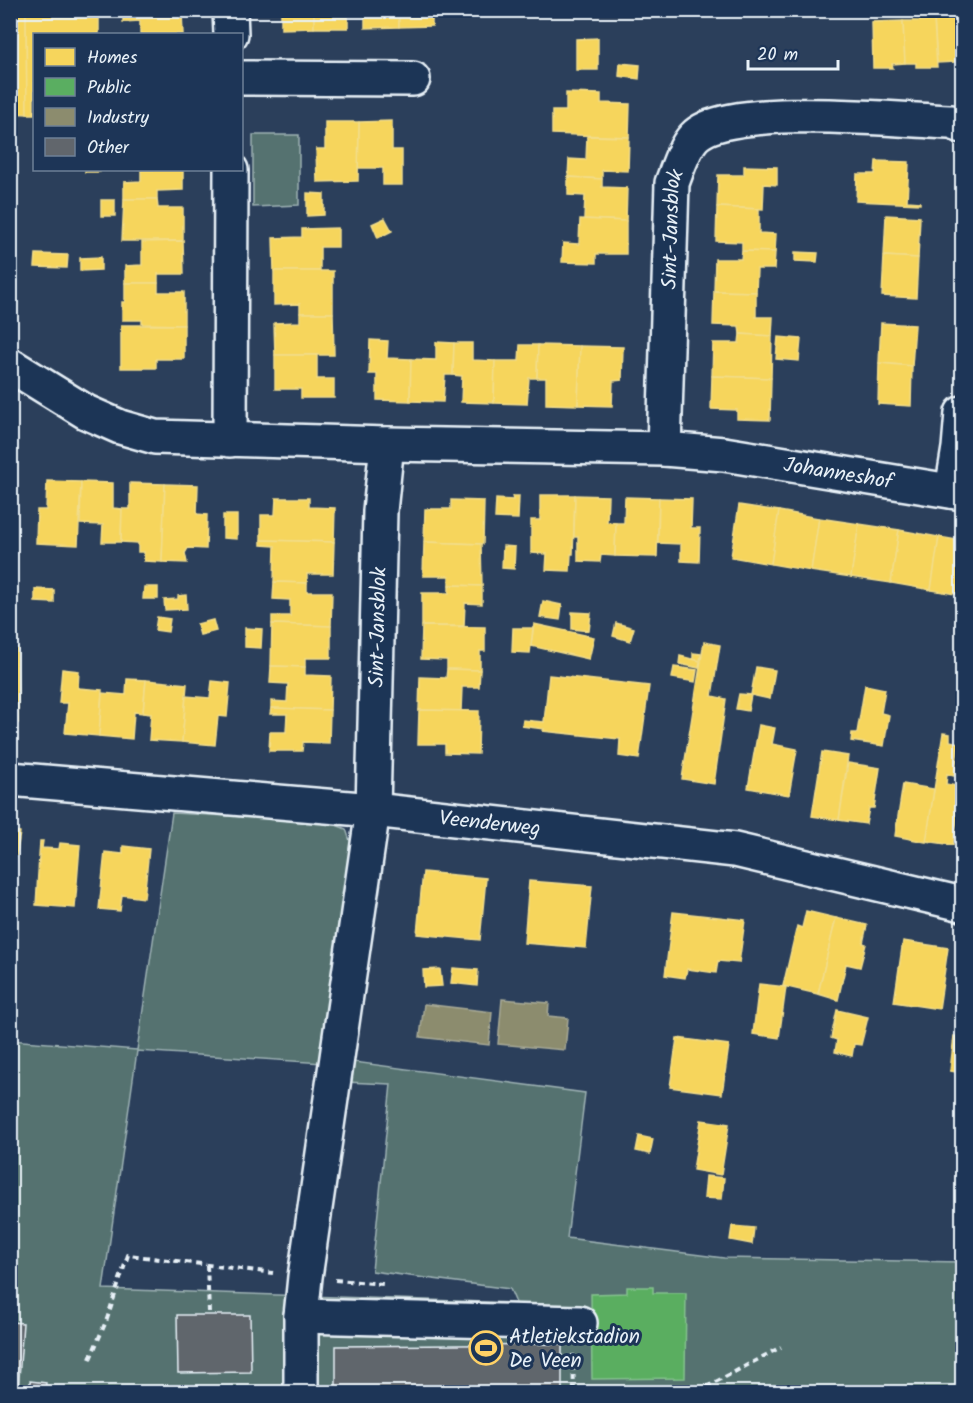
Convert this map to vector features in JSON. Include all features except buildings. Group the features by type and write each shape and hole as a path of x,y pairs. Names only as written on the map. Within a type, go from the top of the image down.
{"street":[{"path":"230,10 231,33"},
{"path":"243,78 413,79"},
{"name":"Sint-Jansblok","path":"664,449 672,183 681,158 695,136 723,122 759,117 814,116 951,122 963,126"},
{"path":"230,440 231,171"},
{"path":"10,365 86,412 120,427 155,437 664,449"},
{"name":"Johanneshof","path":"664,449 724,454 957,492 963,413"},
{"name":"Sint-Jansblok","path":"301,1392 301,1317 304,1277 373,810 380,511 387,444"},
{"name":"Veenderweg","path":"10,779 373,810 735,850 963,904"},
{"path":"301,1317 576,1338"}],"path":[{"path":"90,1359 107,1319 128,1255 304,1277"},
{"path":"207,1265 209,1312"},
{"path":"574,1392 576,1338"},
{"path":"697,1392 781,1347"}],"green space":[{"path":"253,135 299,135 299,205 253,207"},
{"path":"172,813 326,821 346,829 352,847 323,1063 137,1051 103,1289 516,1303 510,1289 372,1271 391,1084 345,1082 347,1061 585,1093 567,1238 724,1258 962,1262 962,1392 11,1392 10,1040 137,1050"}],"place":[{"name":"Atletiekstadion De Veen","path":"486,1348"}]}
